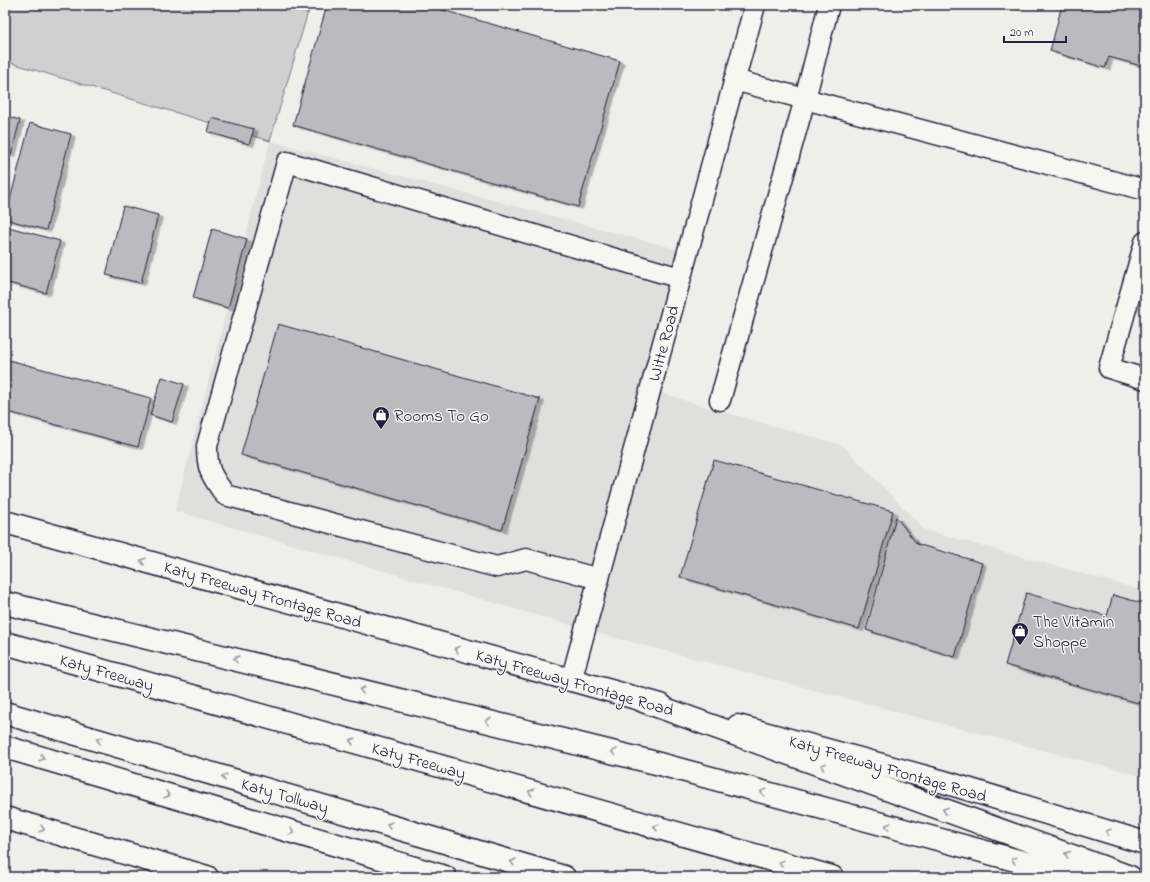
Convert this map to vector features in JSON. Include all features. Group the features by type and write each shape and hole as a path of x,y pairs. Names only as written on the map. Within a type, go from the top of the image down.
{"main road":[{"name":"Katy Freeway Frontage Road","path":"5,522 643,701 941,781 1145,843"},
{"path":"5,603 652,762 1078,877"},
{"name":"Katy Freeway","path":"5,643 832,877"},
{"path":"643,701 1130,877"},
{"name":"Katy Tollway","path":"5,713 564,877"},
{"name":"Katy Tollway","path":"5,748 445,877"},
{"path":"5,818 207,877"}],"street":[{"name":"Witte Road","path":"572,681 754,5"},
{"path":"720,400 805,99 829,5"},
{"path":"734,80 1145,190"},
{"path":"599,579 526,559 497,566 225,495 212,476 207,462 207,446 287,162 680,278"},
{"path":"1145,242 1110,368 1145,379"}],"shaded area":[{"path":"5,5 310,5 270,141 5,61"},
{"path":"270,141 691,253 654,390 699,405 842,445 925,530 1145,591 1145,777 605,635 175,511"}],"building":[{"path":"285,5 305,5 304,11"},
{"path":"327,5 425,5 620,61 578,207 293,125"},
{"path":"1062,5 1145,5 1145,67 1109,57 1105,68 1050,51"},
{"path":"5,116 20,120 11,155 5,154"},
{"path":"212,118 254,129 249,144 208,132"},
{"path":"30,123 71,134 46,230 5,219"},
{"path":"123,206 158,215 141,283 106,275"},
{"path":"5,226 60,241 46,293 5,282"},
{"path":"212,229 247,239 228,308 193,298"},
{"path":"278,324 540,399 502,530 241,455"},
{"path":"5,359 151,398 138,447 5,411"},
{"path":"162,377 184,384 172,422 150,415"},
{"path":"714,460 893,511 859,629 680,577"},
{"path":"896,517 917,544 982,563 955,657 866,630"},
{"path":"1026,593 1107,616 1113,595 1145,604 1145,705 1005,665"}],"place":[{"name":"Rooms To Go","path":"381,430"},
{"name":"The Vitamin Shoppe","path":"1020,646"}]}
